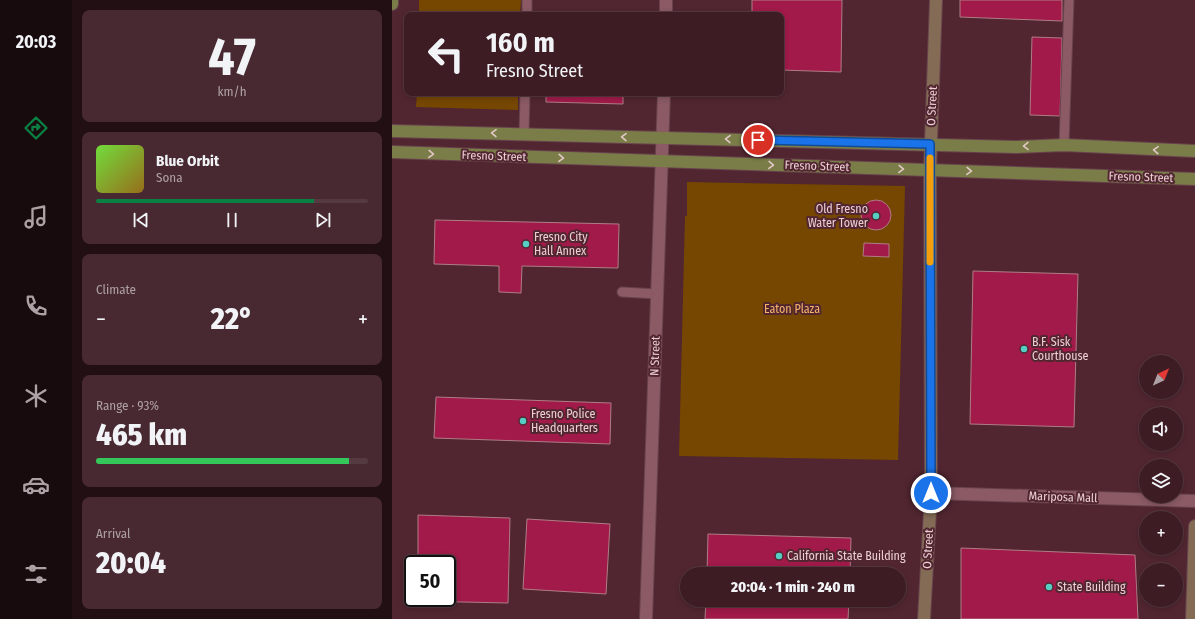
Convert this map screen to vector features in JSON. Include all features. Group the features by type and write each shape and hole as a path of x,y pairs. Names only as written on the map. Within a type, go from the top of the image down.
{"main road":[{"name":"O Street","path":"924,619 931,493 930,144 934,82 936,0"},
{"name":"Fresno Street","path":"392,131 1016,147 1064,145 1195,151"},
{"name":"Fresno Street","path":"392,152 1195,179"},
{"path":"1192,619 1195,526"}],"street":[{"path":"666,0 666,12"},
{"name":"N Street","path":"646,619 664,96"},
{"name":"Mariposa Mall","path":"931,493 1195,501"}],"lane":[{"path":"527,0 527,12"},
{"path":"1064,145 1069,0"},
{"path":"524,134 525,96"},
{"path":"622,292 657,294"}],"green space":[{"path":"419,0 521,0 520,12 419,12"},
{"path":"417,96 518,96 518,110 416,107"},
{"name":"Eaton Plaza","path":"687,182 905,186 898,460 679,456"}],"building":[{"path":"752,0 842,0 841,72 784,70 784,12 752,12"},
{"path":"960,0 1062,0 1062,21 960,17"},
{"path":"1032,37 1062,38 1060,116 1030,115"},
{"path":"546,96 623,96 623,104 546,102"},
{"name":"Old Fresno Water Tower","path":"876,200 887,204 891,215 887,226 876,230 865,226 861,215 865,204"},
{"name":"Fresno City Hall Annex","path":"435,220 619,224 618,268 522,266 521,293 499,292 499,266 434,264"},
{"path":"864,243 889,244 889,257 863,256"},
{"name":"B.F. Sisk Courthouse","path":"973,271 1078,274 1074,427 970,424"},
{"name":"Fresno Police Headquarters","path":"436,397 611,403 610,444 434,438"},
{"path":"418,515 510,518 508,603 456,602 456,555 418,555"},
{"path":"527,519 610,524 606,594 523,589"},
{"name":"California State Building","path":"708,534 851,538 850,567 707,567"},
{"name":"State Building","path":"961,548 1135,555 1138,619 961,619"},
{"path":"706,607 849,607 848,619 705,619"}],"slow traffic":[{"path":"930,158 930,262"}],"place":[{"name":"Old Fresno Water Tower","path":"876,216"},
{"name":"Fresno City Hall Annex","path":"526,244"},
{"name":"B.F. Sisk Courthouse","path":"1024,349"},
{"name":"Fresno Police Headquarters","path":"523,421"},
{"name":"California State Building","path":"779,556"},
{"name":"State Building","path":"1049,587"}],"route":[{"path":"758,140 930,144 931,493"}]}
